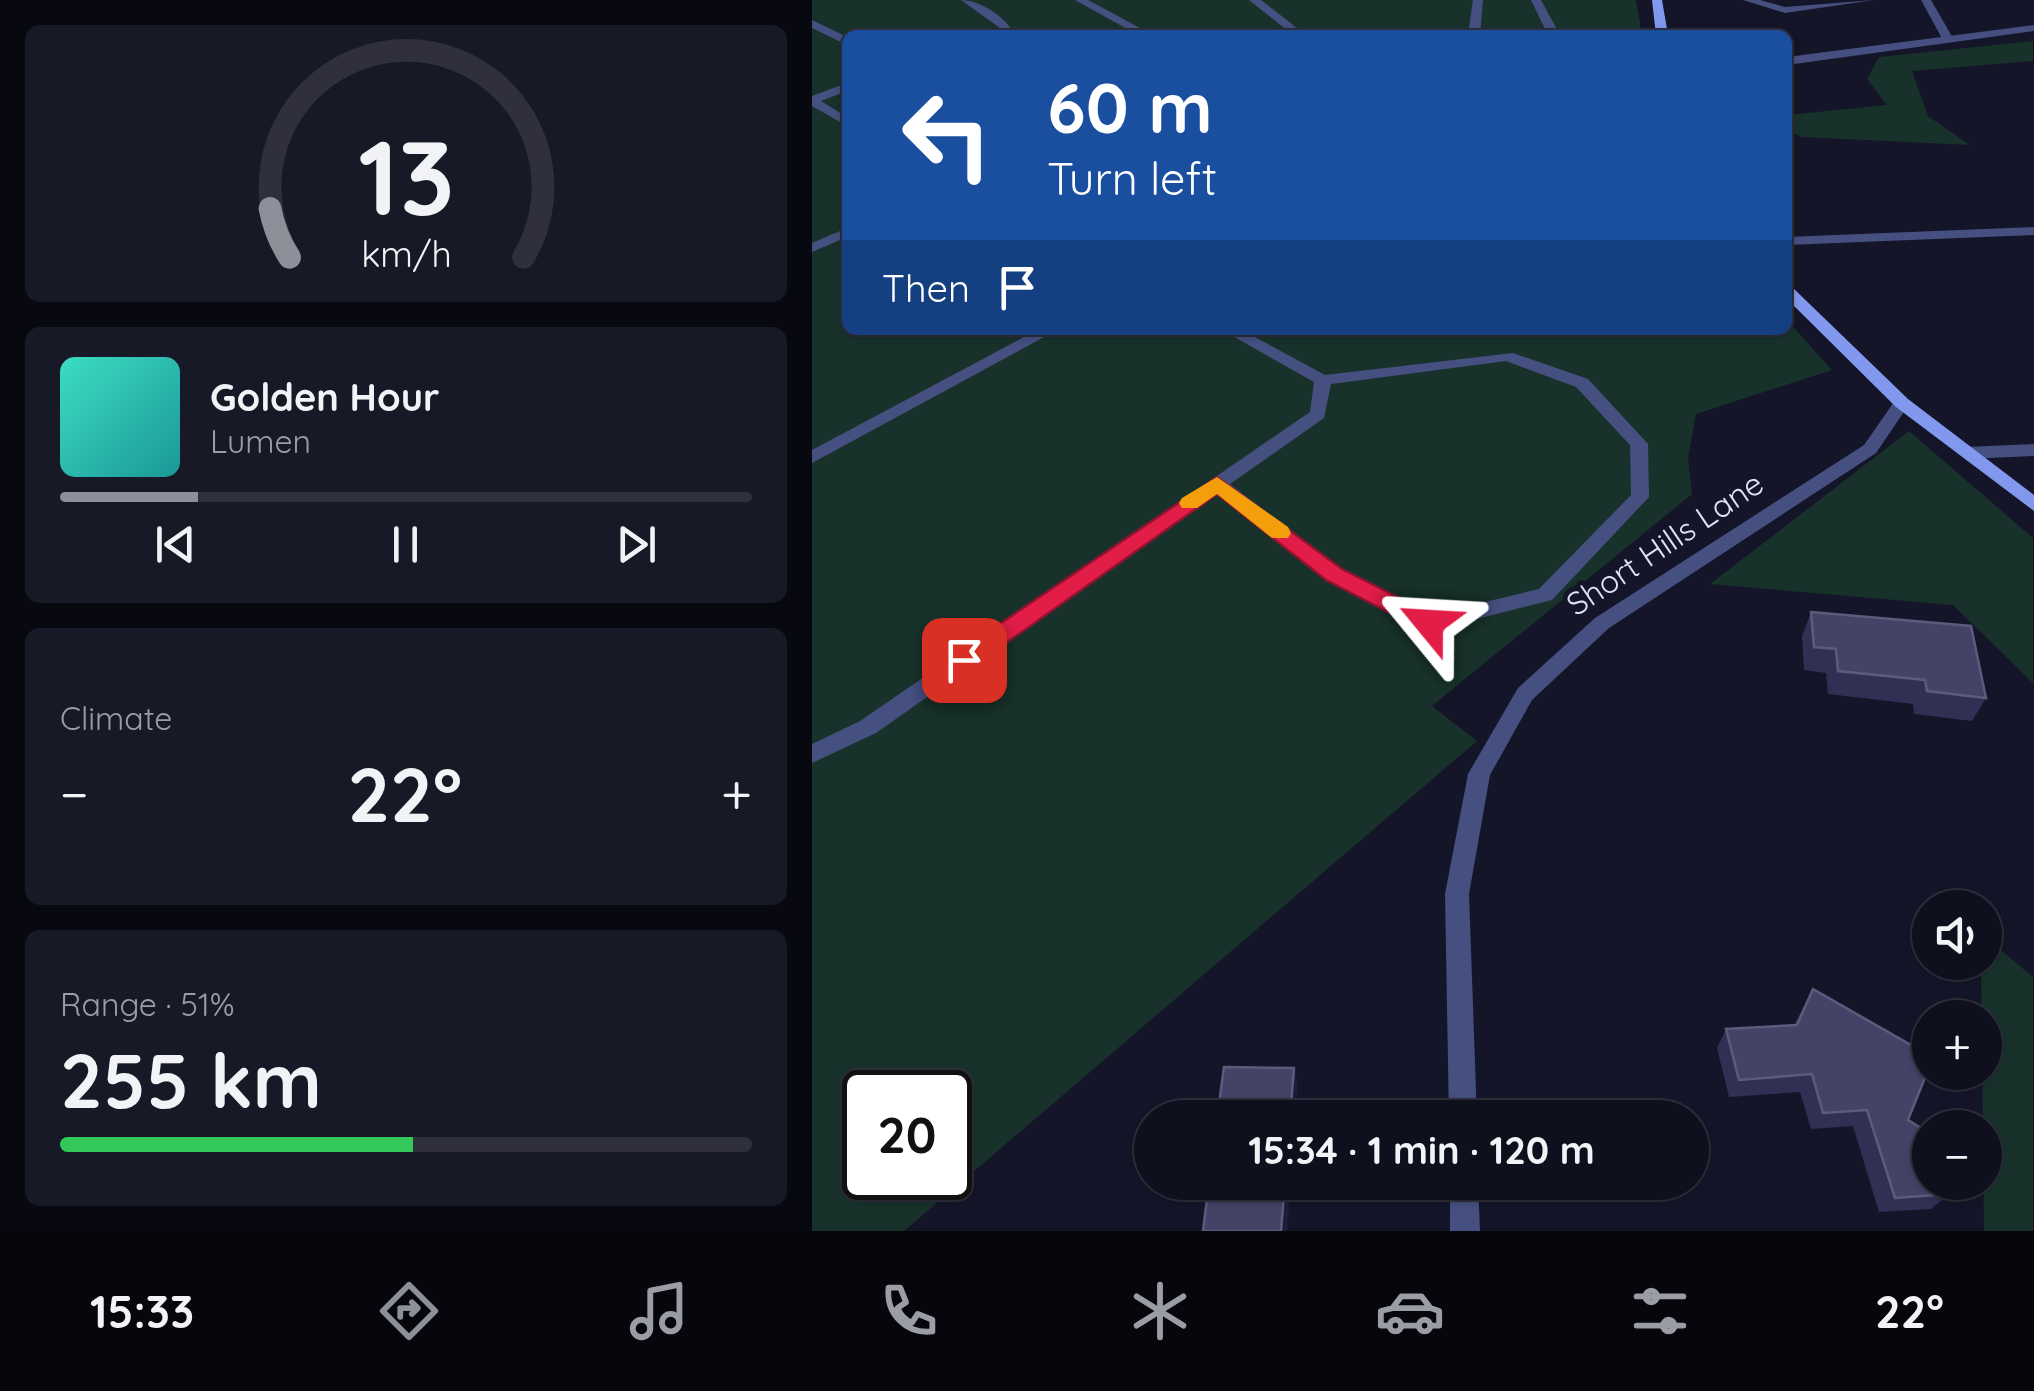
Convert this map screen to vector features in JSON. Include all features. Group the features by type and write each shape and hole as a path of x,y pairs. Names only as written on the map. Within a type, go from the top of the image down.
{"street":[{"path":"966,0 1001,30"},
{"path":"1080,0 1105,5 1140,30"},
{"path":"1254,0 1293,30"},
{"path":"1475,30 1478,0"},
{"path":"1536,0 1551,30"},
{"path":"1657,0 1661,30"},
{"path":"1748,0 1784,10 1869,0"},
{"path":"1926,0 1948,40"},
{"path":"812,23 842,39"},
{"path":"1792,60 2034,28"},
{"path":"812,101 842,89"},
{"path":"812,101 842,119"},
{"path":"1792,241 2034,231"},
{"path":"812,248 842,234"},
{"path":"1792,295 1902,403 2034,505"},
{"path":"812,458 1040,335"},
{"path":"1217,484 1334,574 1429,623 1545,595 1640,497 1640,444 1582,384 1507,356 1323,380 1239,335"},
{"path":"812,754 868,726 1318,414 1323,380"},
{"name":"Short Hills Lane","path":"1462,1100 1457,894 1479,774 1525,694 1602,623 1870,449 1902,403"},
{"path":"1966,453 2034,450"},
{"path":"1465,1200 1466,1231"}],"green space":[{"path":"812,0 1636,0 1641,30 842,30 842,335 1792,335 1792,326 1832,370 1696,414 1688,458 1692,494 1432,706 1477,741 972,1173 972,1070 842,1070 842,1200 940,1200 904,1231 812,1231"},
{"path":"2033,41 2033,61 1912,71 1928,116 1970,145 1802,137 1792,133 1792,114 1887,105 1867,79 1879,57"},
{"path":"1909,431 2033,538 2033,683 1953,605 1710,584"},
{"path":"2002,951 2033,977 2033,1231 1984,1231 1984,1200 2002,1200 2002,1110 1983,1110 1982,1090 2002,1090 2002,1000 1981,1000 1981,980 2002,980"}],"building":[{"path":"1811,612 1971,626 1986,698 1927,691 1925,680 1838,671 1836,649 1814,647"},
{"path":"1813,989 1912,1046 1912,1090 1920,1090 1908,1120 1912,1122 1912,1197 1895,1198 1867,1110 1823,1113 1812,1074 1739,1080 1726,1029 1797,1025"},
{"path":"1224,1067 1294,1068 1291,1100 1219,1100"},
{"path":"1207,1200 1284,1200 1281,1231 1203,1231"}],"slow traffic":[{"path":"1190,503 1217,484 1280,533"}],"route":[{"path":"964,660 1217,484 1334,574 1429,623"}]}
